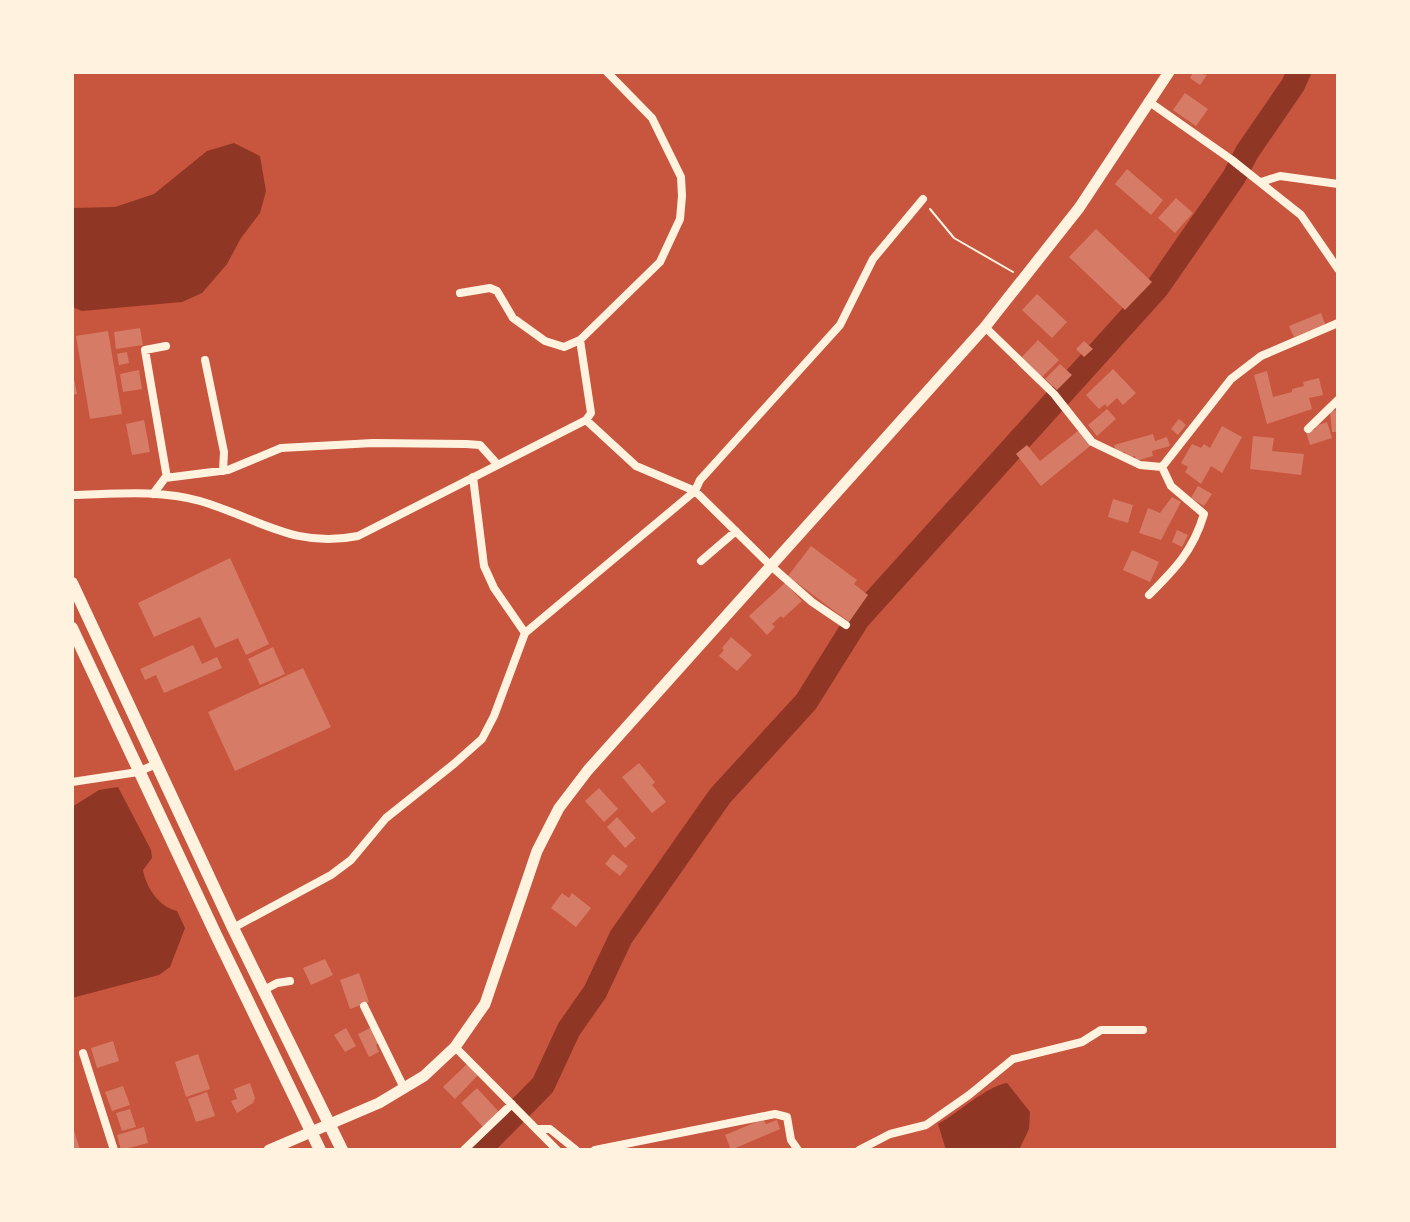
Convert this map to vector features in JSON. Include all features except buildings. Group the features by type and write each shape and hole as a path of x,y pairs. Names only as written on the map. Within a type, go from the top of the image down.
{"highway":[{"path":"72,583 233,928 342,1150"},
{"path":"72,628 320,1150"}],"main road":[{"path":"269,1150 379,1103 424,1076 455,1047 485,1004 537,851 559,808 588,770 985,327 1079,208 1169,72"}],"street":[{"path":"460,293 490,288 497,291 513,318 545,341 564,347 580,340 660,262 680,219 681,177 652,118 607,72"},
{"path":"1148,101 1261,182 1301,215 1338,269"},
{"path":"1261,182 1280,176 1338,184"},
{"path":"233,928 331,875 351,860 386,818 482,739 494,716 525,633 695,491 700,480 840,325 873,259 923,199"},
{"path":"1162,467 1231,379 1261,356 1338,323"},
{"path":"985,327 1054,394 1092,442 1140,465 1162,467"},
{"path":"72,495 165,494 200,501 289,535 333,541 358,536 586,420 591,413 580,340"},
{"path":"166,346 145,350 167,478"},
{"path":"205,360 224,452 223,471"},
{"path":"1308,429 1338,400"},
{"path":"586,420 636,466 695,491 771,566 812,602 846,625"},
{"path":"153,494 167,478 223,471 281,448 373,443 480,445 497,464"},
{"path":"1149,595 1180,564 1197,538 1204,514 1171,486 1162,467"},
{"path":"473,477 484,566 494,588 525,633"},
{"path":"701,561 736,531"},
{"path":"72,782 138,772 156,764"},
{"path":"264,990 290,981"},
{"path":"364,1006 404,1088"},
{"path":"859,1150 890,1134 926,1125 1013,1059 1082,1042 1101,1030 1143,1030"},
{"path":"455,1047 557,1150"},
{"path":"83,1053 114,1150"},
{"path":"464,1150 512,1104"},
{"path":"595,1150 775,1114 787,1117 791,1140 798,1150"},
{"path":"538,1129 550,1129 576,1150"}],"path":[{"path":"923,199 954,238 1024,279"}],"shaded area":[{"path":"234,143 260,156 266,191 260,213 227,264 202,293 182,302 82,311 72,307 72,208 115,207 154,194 207,151"},
{"path":"118,787 151,850 152,858 143,870 147,883 159,901 177,911 185,928 170,967 159,975 72,998 72,807 99,790"},
{"path":"1007,1083 1030,1112 1029,1129 1019,1150 946,1150 938,1124 982,1094"}],"waterway":[{"path":"479,1150 543,1085 569,1029 595,992 621,937 720,796 806,702 858,619 1157,288 1234,177 1299,72"}]}
